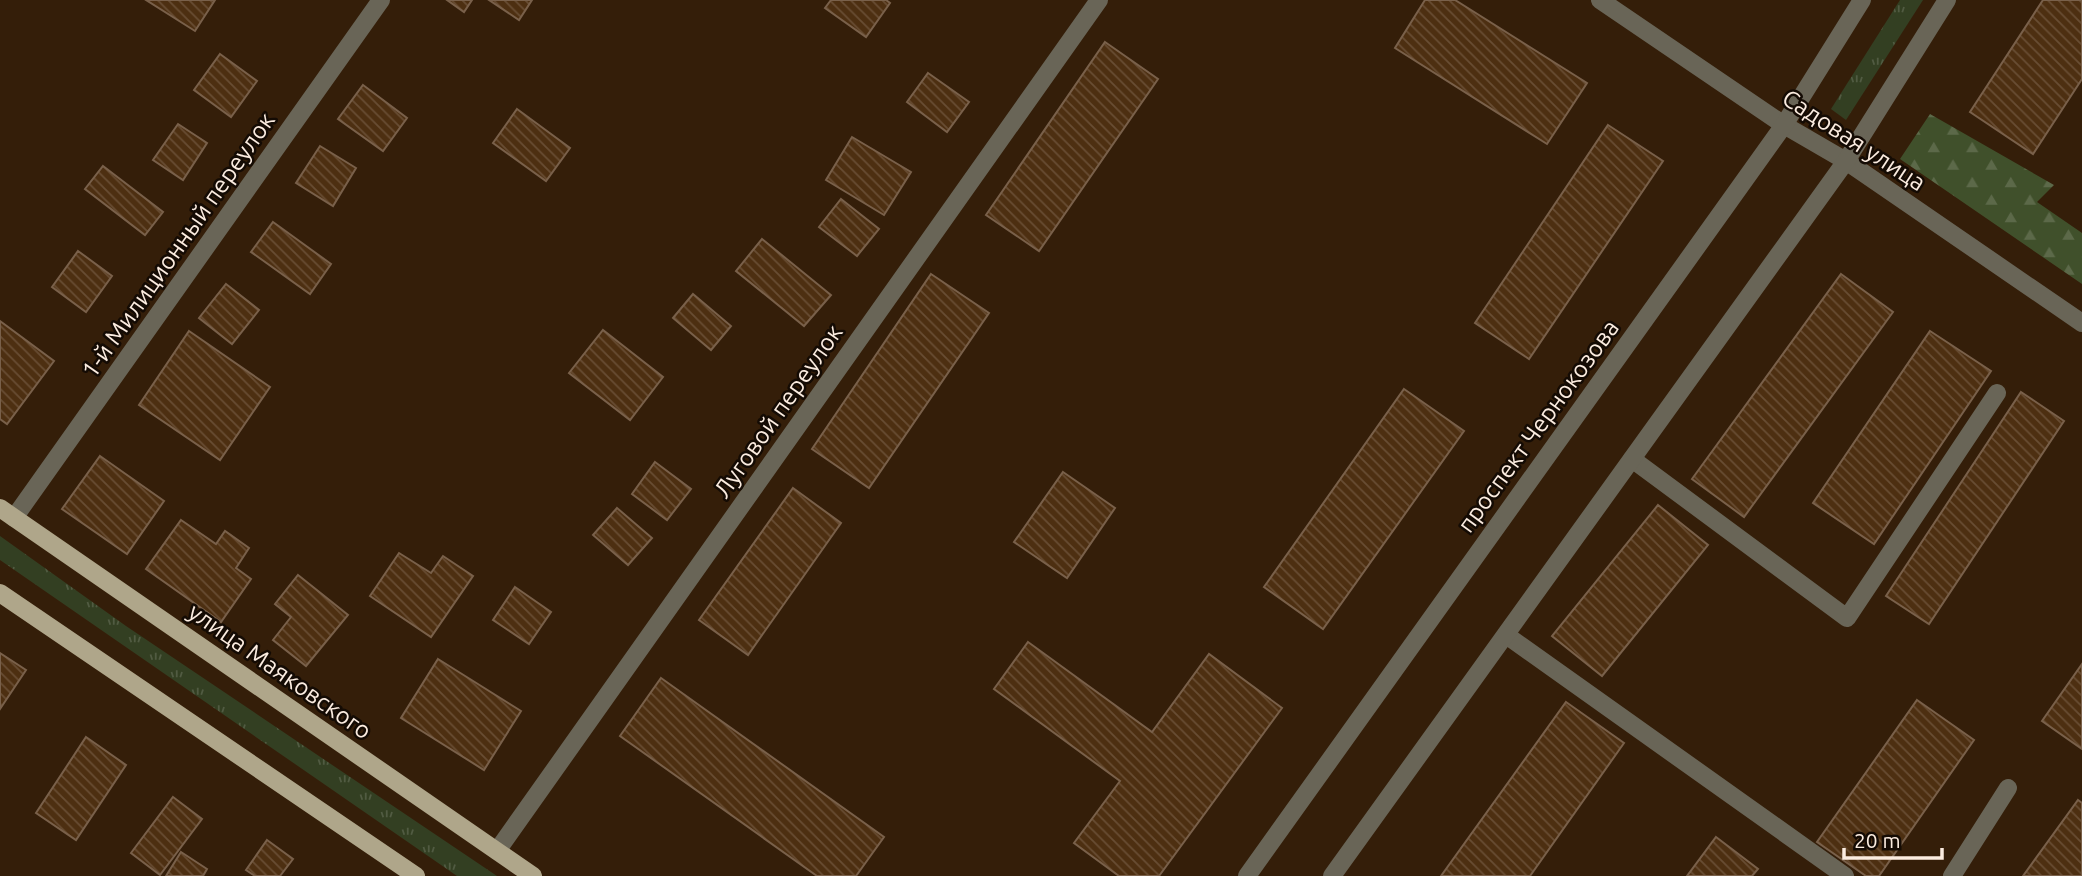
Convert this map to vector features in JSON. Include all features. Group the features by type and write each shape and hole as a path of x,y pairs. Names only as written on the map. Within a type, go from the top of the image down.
{"main road":[{"name":"улица Маяковского","path":"7,513 533,876"},
{"path":"0,593 416,876"}],"street":[{"name":"1-й Милиционный переулок","path":"7,513 381,0"},
{"name":"Луговой переулок","path":"497,850 1099,0"},
{"name":"Садовая улица","path":"1600,0 1784,125 1846,161 2082,323"},
{"name":"проспект Чернокозова","path":"1247,876 1784,125 1862,0"},
{"path":"1332,876 1846,161 1947,0"},
{"path":"1632,459 1847,618 1997,393"},
{"path":"1506,635 1845,876"},
{"path":"1952,876 2008,788"}],"green space":[{"path":"1900,0 1923,0 1846,120 1831,109"},
{"path":"1930,114 2054,185 2037,202 2082,233 2082,284 1900,159"},
{"path":"0,536 126,626 497,876 457,876 0,560"}],"building":[{"path":"146,0 215,0 195,31"},
{"path":"447,0 472,0 464,12"},
{"path":"489,0 532,0 519,20"},
{"path":"831,0 886,0 890,3 866,37 825,8"},
{"path":"1425,0 1455,0 1587,83 1547,144 1395,48"},
{"path":"2043,0 2082,0 2082,79 2033,154 1970,112"},
{"path":"1105,42 1158,79 1039,251 986,215"},
{"path":"220,54 257,81 231,117 194,90"},
{"path":"928,73 969,102 947,132 907,102"},
{"path":"363,85 407,118 383,151 338,119"},
{"path":"517,109 570,148 546,181 493,143"},
{"path":"178,124 207,143 183,180 153,160"},
{"path":"1608,125 1663,161 1529,359 1475,323"},
{"path":"852,137 911,172 884,215 826,180"},
{"path":"320,146 356,168 333,206 296,183"},
{"path":"103,166 163,212 145,235 85,189"},
{"path":"841,199 879,229 857,256 819,227"},
{"path":"273,222 331,264 310,294 251,252"},
{"path":"762,239 831,295 804,326 736,271"},
{"path":"78,251 112,276 86,312 52,287"},
{"path":"931,274 989,313 869,488 812,449"},
{"path":"1841,274 1893,312 1744,517 1692,479"},
{"path":"226,284 259,310 232,344 199,318"},
{"path":"693,294 731,326 711,350 673,318"},
{"path":"0,321 54,361 7,424 0,419"},
{"path":"603,330 663,377 630,420 569,373"},
{"path":"189,331 270,387 220,460 139,405"},
{"path":"1930,331 1991,371 1874,544 1813,503"},
{"path":"1404,389 1464,431 1323,629 1264,587"},
{"path":"2021,392 2064,421 1929,624 1886,596"},
{"path":"100,456 164,501 127,554 62,509"},
{"path":"655,462 691,489 667,520 632,494"},
{"path":"1063,472 1115,508 1067,578 1014,542"},
{"path":"793,488 841,523 748,655 699,620"},
{"path":"1658,505 1708,545 1602,676 1552,636"},
{"path":"617,508 652,538 628,565 593,535"},
{"path":"181,520 216,544 225,531 249,548 236,568 251,579 221,622 146,569"},
{"path":"399,553 431,573 443,556 473,576 431,637 370,596"},
{"path":"298,575 348,615 306,666 273,640 291,617 275,604"},
{"path":"515,587 551,612 529,644 493,620"},
{"path":"1028,642 1152,732 1209,654 1282,708 1159,876 1119,876 1074,843 1120,781 994,689"},
{"path":"0,653 26,670 0,709"},
{"path":"438,659 521,711 484,770 401,718"},
{"path":"2082,664 2082,749 2042,721"},
{"path":"661,678 884,837 856,876 817,876 620,736"},
{"path":"1917,700 1974,740 1879,876 1866,876 1817,842"},
{"path":"1566,702 1624,743 1530,876 1441,876"},
{"path":"86,737 126,765 76,840 36,813"},
{"path":"173,797 202,819 160,875 131,853"},
{"path":"2078,800 2082,803 2082,876 2023,876"},
{"path":"1716,837 1758,869 1752,876 1687,876"},
{"path":"267,840 293,859 280,876 255,876 246,870"},
{"path":"181,852 207,869 203,876 166,876"}]}
